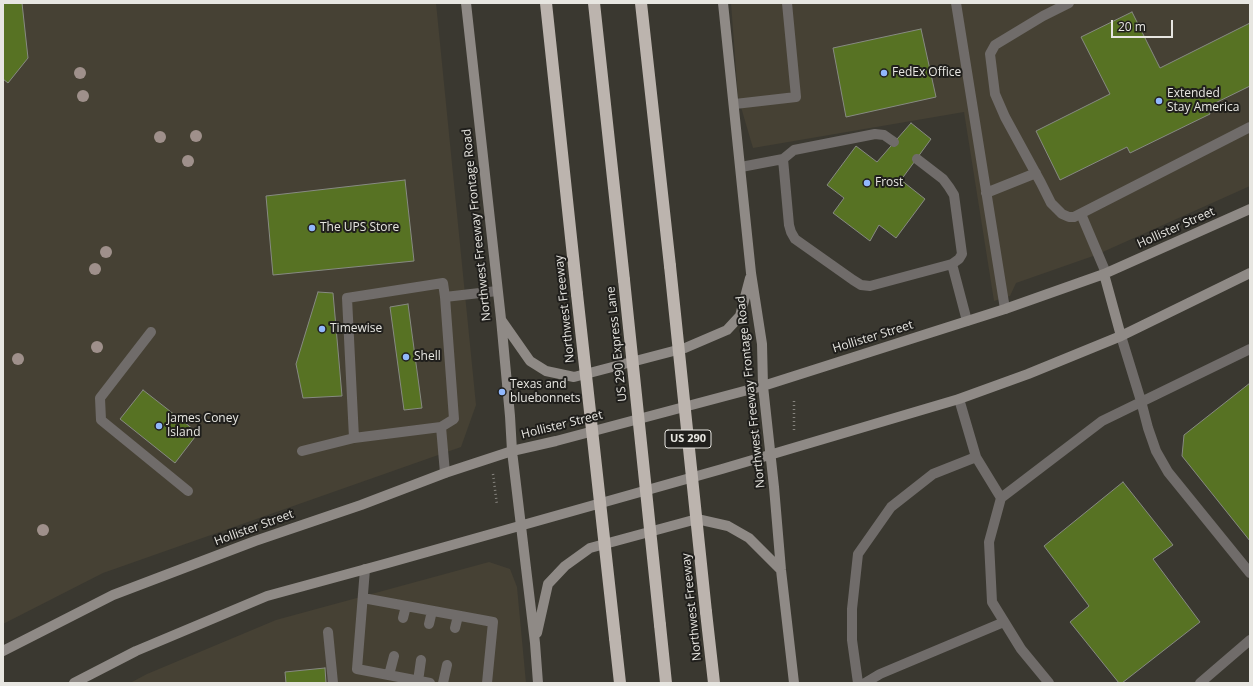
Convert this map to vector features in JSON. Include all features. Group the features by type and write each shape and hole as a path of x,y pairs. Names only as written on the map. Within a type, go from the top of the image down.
{"highway":[{"name":"Northwest Freeway","path":"546,3 620,683"},
{"name":"US 290 Express Lane","path":"594,3 666,683"},
{"name":"Northwest Freeway","path":"641,3 714,683"}],"main road":[{"name":"Northwest Freeway Frontage Road","path":"466,3 501,319 512,451 522,526 538,683"},
{"name":"Northwest Freeway Frontage Road","path":"723,3 735,104 751,273 762,344 763,386 794,683"},
{"name":"Hollister Street","path":"3,651 113,595 255,540 361,505 445,473 512,451 556,442 763,386 1005,309 1105,274 1250,209"},
{"path":"501,319 530,361 546,371 574,377 685,348 727,330 740,316 751,273"},
{"path":"74,683 136,651 267,596 522,526 959,399 1028,374 1121,336 1250,273"},
{"path":"1105,274 1121,336"},
{"path":"535,643 548,584 565,566 590,548 697,519 728,526 749,538 781,570"}],"lane":[{"path":"735,104 796,97 787,3"},
{"path":"956,3 1005,309"},
{"path":"1069,3 1043,16 996,46 990,54 995,94 1051,203 1062,214 1074,218 1250,127"},
{"path":"741,167 783,159 794,150 875,134 884,135 894,142"},
{"path":"783,159 791,232 795,239 853,280 861,285 870,286 952,264 959,259 962,254 954,195 943,179 917,159"},
{"path":"986,193 1036,174"},
{"path":"1081,214 1105,274"},
{"path":"952,264 967,321"},
{"path":"302,451 354,438 441,427 454,419 444,283 347,298 354,438"},
{"path":"445,297 497,291"},
{"path":"151,332 100,398 101,420 188,491"},
{"path":"1121,336 1156,451 1168,472 1250,573"},
{"path":"1049,683 1021,649 992,602 989,542 1000,498 1102,420 1250,349"},
{"path":"959,399 976,457 1000,498"},
{"path":"441,427 445,473"},
{"path":"858,683 852,640 852,609 858,554 892,507 933,474 976,457"},
{"path":"365,569 357,669 430,683"},
{"path":"363,598 493,622 487,683"},
{"path":"403,618 406,606"},
{"path":"429,624 432,611"},
{"path":"455,628 458,616"},
{"path":"865,683 880,674 1004,622"},
{"path":"328,632 333,683"},
{"path":"1200,683 1250,640"},
{"path":"389,675 394,656"},
{"path":"418,681 421,660"},
{"path":"443,683 447,665"}],"path":[{"path":"794,398 794,430"},
{"path":"493,474 497,505"}],"shaded area":[{"path":"3,3 436,3 476,405 461,447 103,573 3,624"},
{"path":"731,3 1250,3 1250,186 1096,255 1016,283 1010,296 994,301 964,112 753,148 738,97"},
{"path":"489,562 510,569 517,587 526,683 130,683 147,674 276,620"}],"building":[{"path":"3,3 22,3 28,58 8,83 3,79"},
{"name":"Extended Stay America","path":"1132,12 1160,68 1250,23 1250,86 1207,107 1210,114 1130,153 1127,147 1060,180 1036,131 1110,94 1081,37"},
{"name":"FedEx Office","path":"921,29 936,97 846,117 833,48"},
{"name":"Frost","path":"911,123 931,139 901,180 925,199 896,238 879,225 870,241 833,213 844,198 827,185 856,146 877,162"},
{"path":"405,180 414,261 273,275 266,196"},
{"name":"Timewise","path":"318,292 333,293 342,396 303,398 296,364"},
{"name":"Shell","path":"408,304 422,408 404,410 390,307"},
{"path":"1250,383 1250,541 1182,456 1184,435"},
{"name":"James Coney Island","path":"143,390 198,433 175,463 120,419"},
{"path":"1123,482 1173,545 1153,559 1200,622 1122,683 1119,683 1070,622 1089,606 1044,546"},
{"path":"325,668 326,683 286,683 285,672"}],"place":[{"name":"FedEx Office","path":"884,73"},
{"name":"Extended Stay America","path":"1159,101"},
{"name":"Frost","path":"867,183"},
{"name":"The UPS Store","path":"312,228"},
{"name":"Timewise","path":"322,329"},
{"name":"Shell","path":"406,357"},
{"name":"Texas and bluebonnets","path":"502,392"},
{"name":"James Coney Island","path":"159,426"}]}
